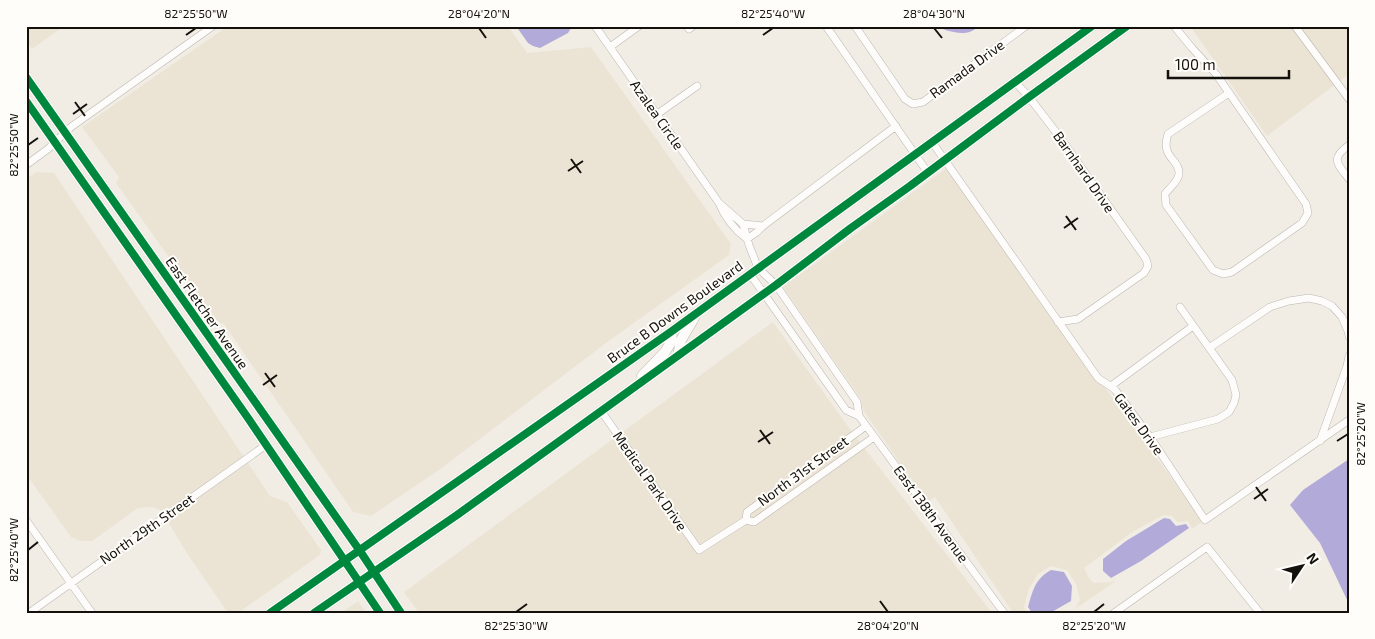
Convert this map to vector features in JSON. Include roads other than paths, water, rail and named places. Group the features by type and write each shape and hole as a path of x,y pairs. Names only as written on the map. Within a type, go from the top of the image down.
{"main road":[{"name":"Bruce B Downs Boulevard","path":"270,613 672,331 1092,26"},
{"path":"314,613 457,515 678,356 1127,26"},
{"name":"East Fletcher Avenue","path":"26,77 360,551 401,613"},
{"name":"East Fletcher Avenue","path":"26,101 186,329 360,581 380,613"},
{"path":"678,356 681,340 697,312"},
{"path":"186,329 205,345 224,373 248,392"},
{"path":"622,396 665,352 671,342 672,331"}],"street":[{"path":"26,165 48,149 71,127 213,26"},
{"name":"Azalea Circle","path":"595,26 719,204 743,224 754,271"},
{"path":"610,47 639,26"},
{"path":"687,26 689,29 693,26"},
{"path":"826,26 928,173"},
{"name":"Ramada Drive","path":"855,26 905,99 912,104 923,102 1026,26"},
{"path":"1174,26 1216,74 1229,92 1306,204 1308,213 1302,222 1232,272 1222,274 1213,270 1166,205 1165,194 1176,182 1179,175 1177,166 1168,154 1164,143 1168,134 1229,92"},
{"path":"1295,28 1349,99"},
{"name":"Barnhard Drive","path":"1015,82 1059,136 1146,259 1148,266 1144,273 1078,319 1058,322"},
{"path":"656,115 697,86"},
{"path":"747,239 896,126"},
{"name":"Gates Drive","path":"932,142 1098,378 1116,390 1150,437 1205,520 1349,420"},
{"path":"1349,145 1340,151 1337,163 1349,179"},
{"name":"Azalea Circle","path":"719,204 721,210 736,231 747,239"},
{"path":"743,224 763,226"},
{"name":"East 138th Avenue","path":"754,271 776,285 857,402 859,416 1004,613"},
{"name":"East 138th Avenue","path":"754,271 763,294 846,410 859,416"},
{"path":"1209,348 1270,307 1289,301 1309,298 1332,306 1342,317 1349,336"},
{"path":"1150,437 1218,419 1229,412 1236,395 1232,380 1180,307"},
{"path":"1111,386 1193,326"},
{"path":"1320,441 1349,356"},
{"name":"Medical Park Drive","path":"601,411 699,550"},
{"name":"North 31st Street","path":"746,520 747,512 866,426"},
{"name":"North 31st Street","path":"699,550 746,520 754,522 874,437"},
{"name":"North 29th Street","path":"29,613 266,446"},
{"path":"26,520 92,613"},
{"path":"1114,613 1207,547 1260,613"}]}
